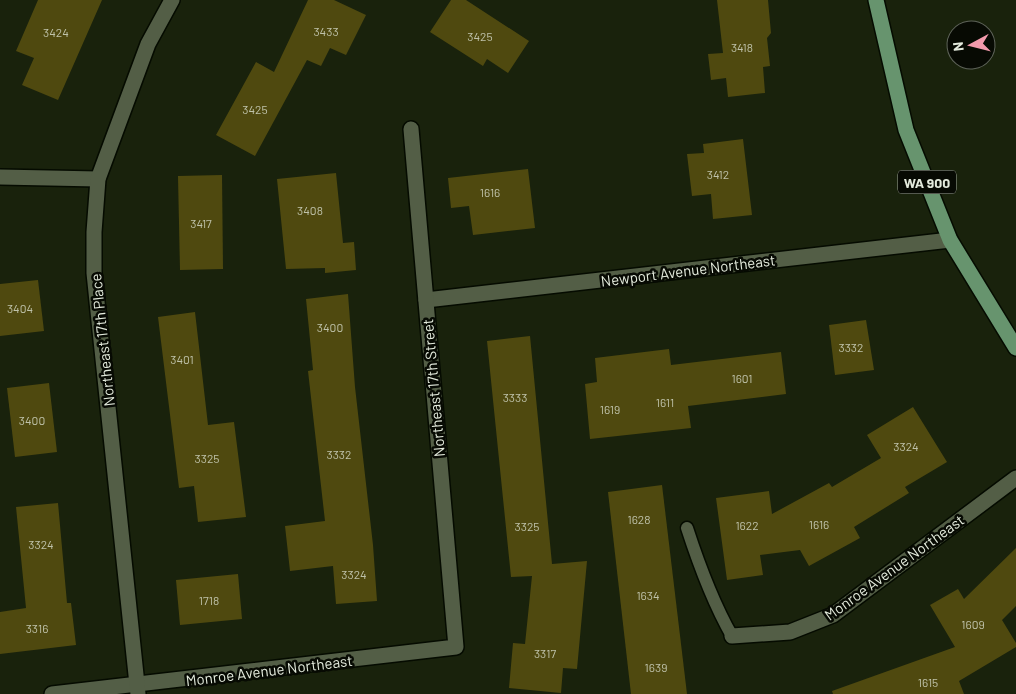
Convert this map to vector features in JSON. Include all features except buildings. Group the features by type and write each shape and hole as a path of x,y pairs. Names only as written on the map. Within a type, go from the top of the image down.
{"main road":[{"name":"WA 900","path":"876,0 880,25 906,130 950,240 1016,348"}],"street":[{"name":"Northeast 17th Place","path":"138,690 94,273 94,232 98,179 148,44 172,0"},
{"name":"Northeast 17th Street","path":"411,129 456,647"},
{"path":"0,176 98,179"},
{"name":"Newport Avenue Northeast","path":"426,300 950,240"},
{"name":"Monroe Avenue Northeast","path":"732,636 790,632 833,615 1016,478"},
{"name":"Monroe Avenue Northeast","path":"52,694 138,690 456,647"}],"lane":[{"path":"687,528 700,570 714,604 732,636"}]}
